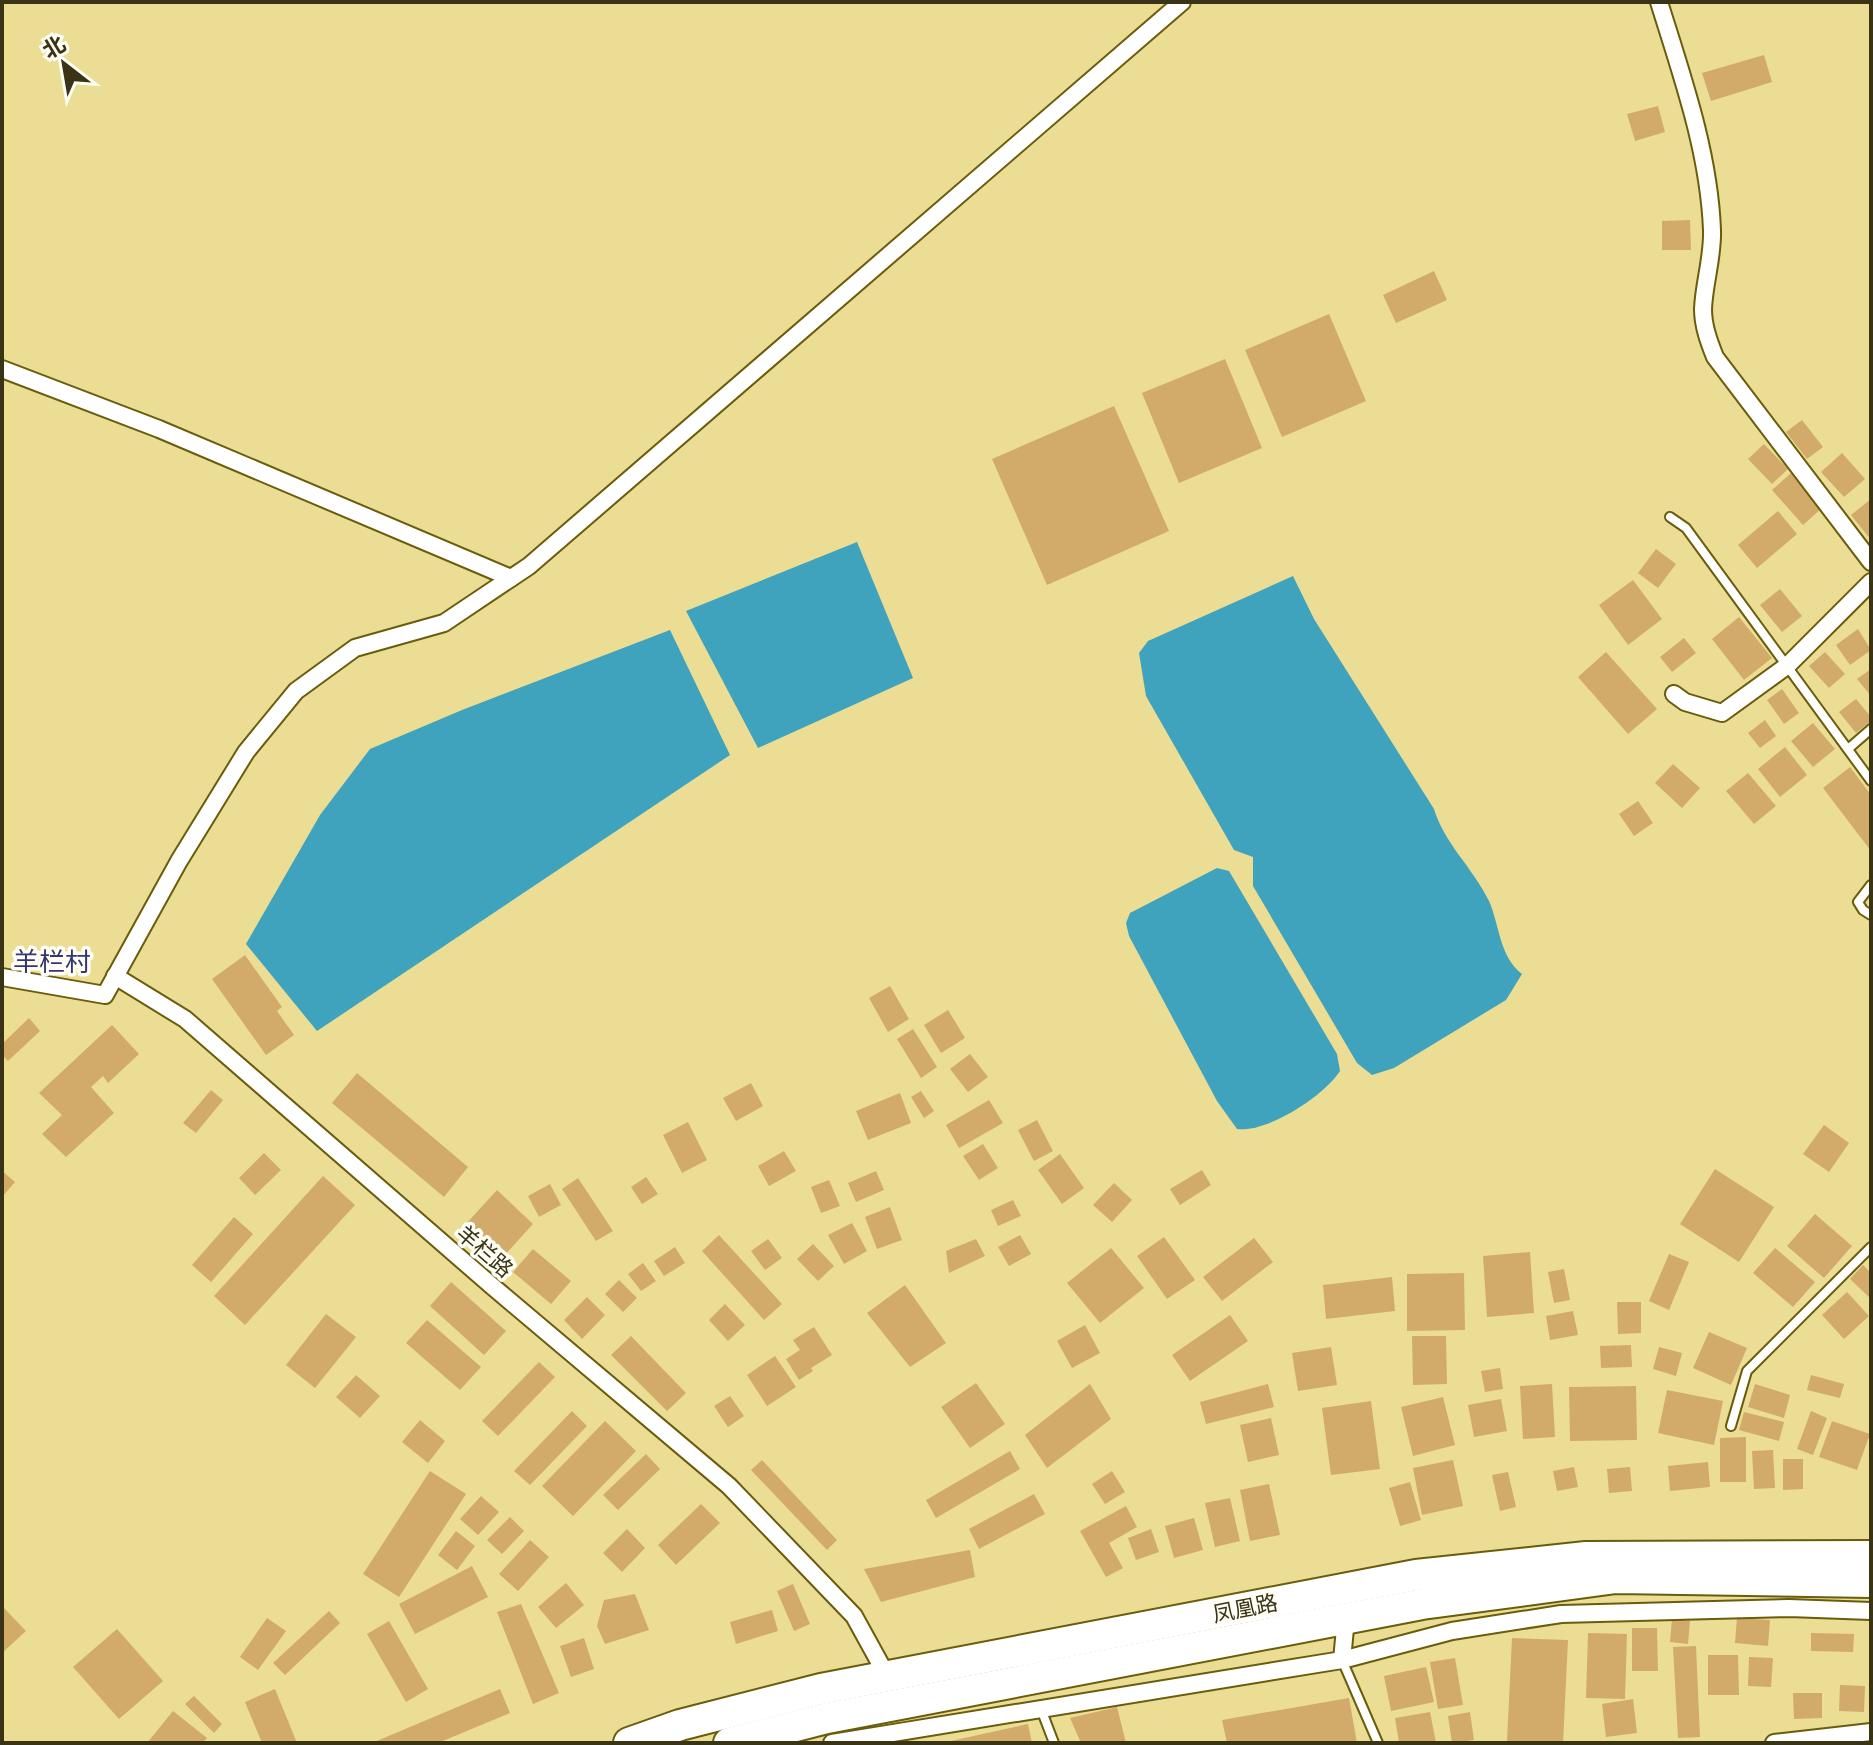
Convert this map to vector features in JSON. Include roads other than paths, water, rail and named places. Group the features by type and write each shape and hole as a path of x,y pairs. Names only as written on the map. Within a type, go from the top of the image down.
{"highway":[{"name":"凤凰路","path":"629,1743 680,1725 821,1689 1416,1575 1586,1557 1871,1556"},
{"name":"凤凰路","path":"729,1743 834,1736 1346,1618 1422,1604 1616,1578 1871,1582"}],"street":[{"path":"2,977 105,995 179,861 246,752 296,691 355,648 444,623 541,556 1182,2"},
{"path":"1659,2 1693,112 1709,193 1712,231 1703,310 1706,334 1715,357 1871,562"},
{"path":"2,369 159,429 511,578"},
{"path":"1674,694 1685,702 1722,713 1788,665 1871,582"},
{"name":"羊栏路","path":"115,976 185,1019 492,1286 729,1486 854,1616 887,1676"},
{"path":"834,1736 1041,1709 1342,1660 1452,1631 1561,1614 1789,1608 1871,1611"},
{"path":"1342,1660 1346,1618"},
{"path":"1774,1743 1871,1732"}],"lane":[{"path":"1670,517 1686,528 1871,781"},
{"path":"1848,749 1871,729"},
{"path":"1871,885 1858,902 1871,915"},
{"path":"1731,1426 1747,1371 1871,1247"},
{"path":"1342,1660 1378,1743"},
{"path":"1041,1709 1054,1743"}],"water":[{"path":"857,542 913,678 758,748 686,611"},
{"path":"1293,576 1314,619 1489,901 1504,950 1522,974 1506,1000 1394,1068 1372,1075 1357,1063 1253,886 1253,857 1234,850 1146,696 1139,653 1148,641"},
{"path":"670,630 730,755 317,1031 246,944 320,815 370,749"},
{"path":"1217,868 1229,871 1337,1054 1340,1071 1321,1091 1294,1111 1249,1129 1237,1129 1217,1101 1129,936 1126,923 1130,913"}],"district":[{"name":"羊栏村","path":"52,962"}]}
